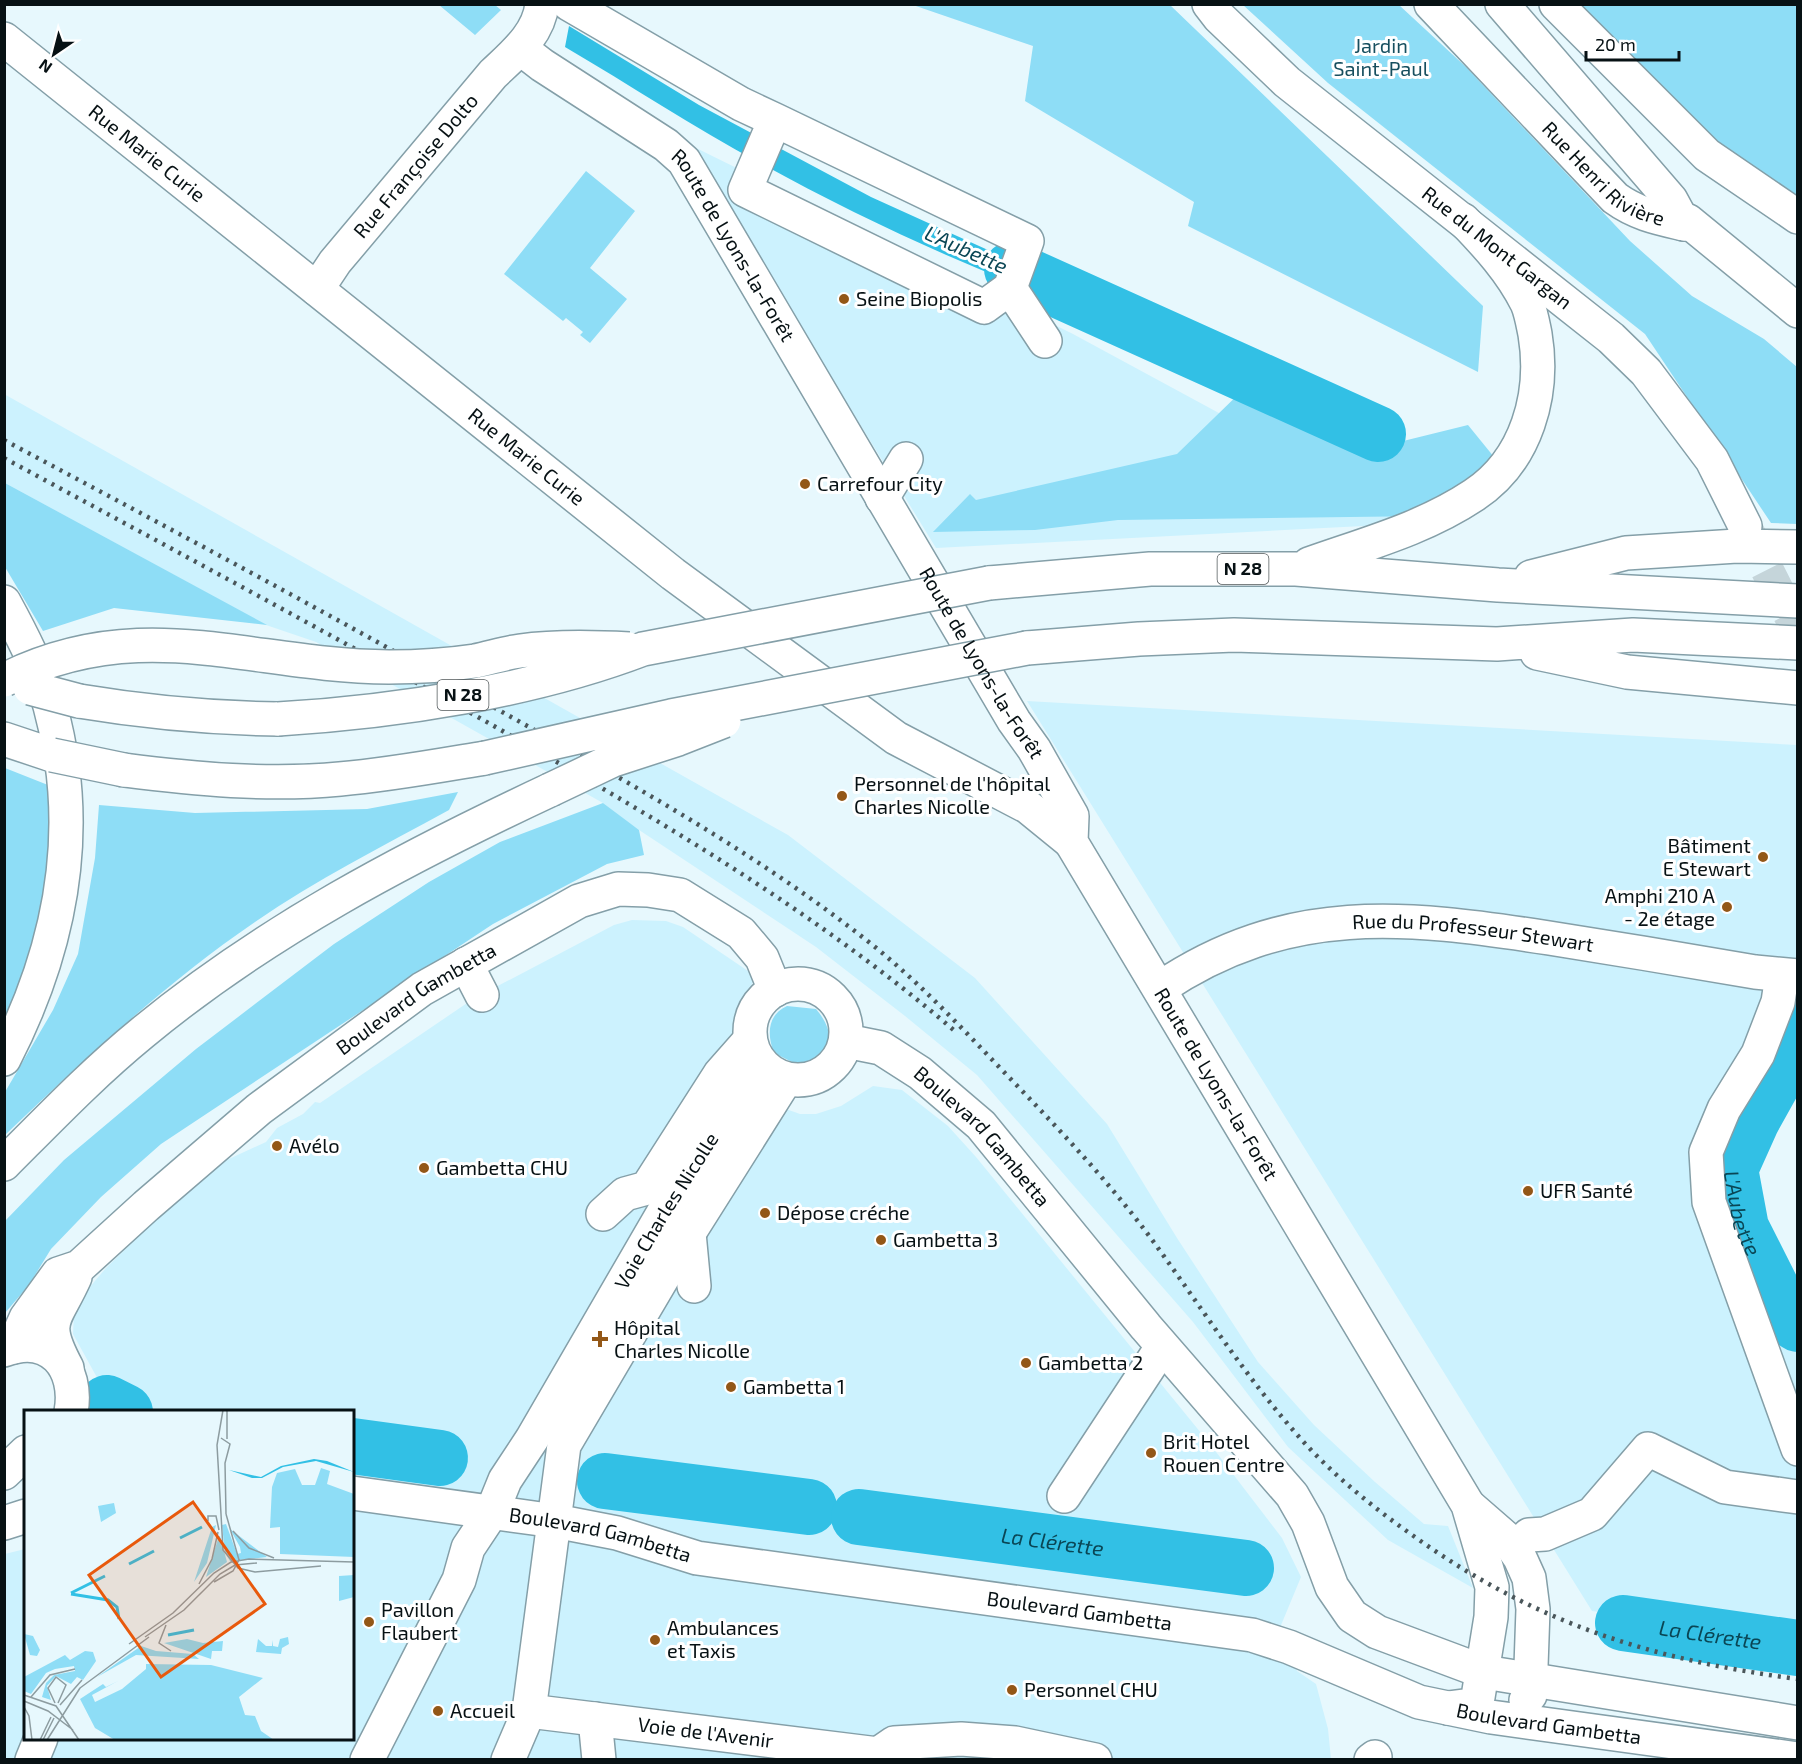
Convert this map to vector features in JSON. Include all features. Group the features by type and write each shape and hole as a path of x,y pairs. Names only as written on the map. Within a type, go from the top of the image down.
{"main road":[{"path":"520,48 540,17 542,4"},
{"path":"569,4 774,122 1026,241 1010,288 984,307 745,190 774,122"},
{"name":"Rue du Mont Gargan","path":"1209,4 1219,17 1287,82 1611,338 1646,372 1712,460 1745,526"},
{"name":"Rue Henri Rivière","path":"1431,4 1616,198 1633,211 1684,224 1688,221 1797,311"},
{"path":"1502,4 1671,200 1684,224"},
{"path":"1556,4 1707,155 1797,218"},
{"name":"Rue Marie Curie","path":"4,39 673,574 896,738 1028,807 1071,842"},
{"name":"Rue Françoise Dolto","path":"317,289 335,262 493,74 520,48"},
{"name":"Route de Lyons-la-Forêt","path":"520,48 542,65 666,145 684,161 1006,708 1034,749 1072,816 1071,842 1468,1505 1492,1587 1484,1672 1478,1697 1471,1705 1448,1708"},
{"path":"1296,569 1379,542 1475,495 1497,475 1520,444 1534,409 1537,349 1533,322 1527,304 1496,255 1463,220"},
{"path":"1010,288 1045,341"},
{"path":"882,498 906,459"},
{"path":"1498,585 1626,553 1737,546 1797,548"},
{"name":"N 28","path":"13,682 79,701 142,711 207,717 278,719 343,715 501,688 589,669 643,650 989,583 1150,568 1296,569 1498,585 1797,601"},
{"path":"4,602 22,634 50,705 66,785 68,825 60,900 46,963 32,1001 4,1059"},
{"path":"4,740 52,755 124,770 192,778 272,781 338,780 485,758 671,716 1027,648 1139,639 1234,635 1497,644 1633,635 1797,643"},
{"path":"1497,644 1627,672 1797,688"},
{"path":"13,682 73,653 106,647 156,645 220,648 318,661 391,667 475,661 520,651 583,646 643,650"},
{"path":"4,1164 70,1098 143,1032 244,957 354,888 466,829 613,760 678,739 784,696"},
{"path":"1008,796 1023,777 1034,749"},
{"name":"Boulevard Gambetta","path":"71,1410 74,1394 68,1368 53,1341 52,1330 60,1304 79,1267 259,1109 422,989 579,901 618,890 648,890 680,896 741,933 762,958 774,990"},
{"name":"Rue du Professeur Stewart","path":"1160,988 1184,972 1253,940 1307,926 1396,920 1473,927 1790,976"},
{"path":"466,964 482,994"},
{"path":"1790,976 1758,1054 1724,1109 1706,1152 1709,1202 1797,1449"},
{"path":"797,984 820,989 832,998 841,1011 846,1026 846,1041 840,1056 830,1068 817,1077 802,1081 765,1060 750,1025 754,1011 763,999 774,990 797,984"},
{"name":"Boulevard Gambetta","path":"846,1041 881,1048 920,1073 981,1125 1162,1347 1292,1495 1308,1523 1332,1587 1352,1616 1377,1632 1484,1672 1797,1723"},
{"path":"603,1214 625,1194 647,1188 720,1074 765,1060"},
{"name":"Voie Charles Nicolle","path":"508,1760 529,1712 555,1521 551,1437 662,1215 765,1060"},
{"name":"Voie Charles Nicolle","path":"367,1760 459,1580 468,1548 492,1512 505,1480 551,1437 689,1233 765,1060"},
{"path":"662,1215 689,1233 694,1286"},
{"name":"Boulevard Gambetta","path":"9,1348 26,1318 58,1274 79,1267"},
{"path":"1064,1496 1162,1347"},
{"path":"9,1348 44,1349 68,1368"},
{"path":"4,1438 24,1443"},
{"path":"1529,1535 1545,1534 1593,1514 1648,1449 1725,1487 1797,1497"},
{"path":"4,1473 24,1454"},
{"name":"Boulevard Gambetta","path":"354,1493 555,1521 617,1533 697,1558 1252,1635 1289,1647 1419,1702 1491,1717 1697,1752 1797,1759"},
{"name":"Route de Lyons-la-Forêt","path":"1468,1505 1507,1539 1520,1558 1529,1578 1533,1609 1530,1695 1522,1705 1491,1717"},
{"path":"4,1523 24,1517"},
{"path":"1697,1752 1702,1709"},
{"name":"Voie de l'Avenir","path":"529,1712 880,1757"},
{"path":"582,1718 599,1760"},
{"path":"880,1757 894,1743 961,1739 1016,1743 1095,1760"},
{"path":"32,1760 40,1740"}],"shaded area":[{"path":"688,144 1073,334 1422,523 936,548"},
{"path":"4,394 788,835 975,978 1107,1124 1177,1238 1258,1362 1314,1425 1375,1482 1424,1524 1448,1526 1473,1588 1388,1540 1288,1447 1193,1322 977,1075 905,1016 816,947 630,824 603,803 316,642 266,625 5,483"},
{"name":"UFR Santé","path":"1027,701 1797,745 1797,988 1781,1038 1734,1125 1723,1161 1728,1221 1775,1318 1797,1336 1797,1640 1592,1611"},
{"name":"Hôpital Charles Nicolle","path":"632,920 666,921 683,927 751,973 753,982 740,1009 734,1037 769,1103 800,1114 816,1114 841,1106 873,1086 902,1090 948,1126 976,1157 1210,1444 1282,1538 1301,1577 1279,1630 1297,1671 1316,1684 1328,1729 1331,1759 5,1760 5,1554 24,1549 24,1740 354,1740 354,1410 97,1410 100,1383 73,1334 74,1314 89,1288 106,1268 141,1234 192,1176 266,1142 277,1128 303,1114 315,1102 320,1103 473,999 614,925"}],"green space":[{"path":"439,5 495,5 501,10 475,35"},
{"path":"913,5 1170,5 1483,306 1478,372 1188,226 1194,202 1025,101 1033,46"},
{"name":"Jardin Saint-Paul","path":"1243,5 1399,5 1466,67 1630,241 1692,296 1764,339 1797,367 1797,524 1771,523 1645,334 1328,83"},
{"path":"1541,5 1797,5 1797,231"},
{"path":"586,171 635,211 590,268 627,299 590,343 580,335 583,332 566,318 563,321 504,274"},
{"path":"1250,383 1387,445 1468,425 1494,457 1429,516 1118,520 1035,530 933,532 970,494 976,500 1177,454"},
{"path":"5,483 267,625 114,608 43,631 5,567"},
{"path":"5,768 53,787 49,849 41,907 17,993 5,1022"},
{"path":"458,792 449,810 302,892 221,946 126,1024 5,1135 5,1092 53,1010 78,954 95,858 99,805 195,813 367,809"},
{"path":"603,803 639,830 644,855 607,864 493,924 161,1144 101,1197 51,1249 29,1285 5,1313 5,1221 64,1160 196,1049 334,944 429,882 500,842"},
{"path":"787,1006 816,1009 823,1019 828,1028 828,1045 818,1058 796,1064 774,1053 770,1039 770,1026 780,1010"}],"water":[{"path":"569,26 699,105 871,197 1085,294 1078,308 916,242 798,184 565,47"}],"waterway":[{"name":"L'Aubette","path":"1012,269 1378,434"},
{"name":"L'Aubette","path":"1798,1031 1791,1050 1752,1120 1730,1169 1741,1228 1785,1315 1798,1324"},
{"name":"La Clérette","path":"107,1403 121,1410"},
{"name":"La Clérette","path":"354,1446 440,1458"},
{"name":"La Clérette","path":"605,1481 809,1507"},
{"name":"La Clérette","path":"859,1517 1246,1568"},
{"name":"La Clérette","path":"1623,1623 1798,1648"}],"tunnel":[{"path":"1745,526 1798,631"}],"railway":[{"path":"4,440 312,606 637,788 731,845 865,939 919,985 1041,1110 1097,1172 1150,1237 1247,1373 1289,1426 1336,1474 1415,1537 1505,1593 1550,1615 1597,1633 1693,1661 1798,1679"},
{"path":"4,458 425,688 668,828 728,865 845,945 956,1032"}],"place":[{"name":"Seine Biopolis","path":"844,299"},
{"name":"Carrefour City","path":"805,484"},
{"name":"Personnel de l'hôpital Charles Nicolle","path":"842,796"},
{"name":"Bâtiment E Stewart","path":"1763,857"},
{"name":"Amphi 210 A - 2e étage","path":"1727,907"},
{"name":"Avélo","path":"277,1146"},
{"name":"Gambetta CHU","path":"424,1168"},
{"name":"UFR Santé","path":"1528,1191"},
{"name":"Dépose créche","path":"765,1213"},
{"name":"Gambetta 3","path":"881,1240"},
{"name":"Hôpital Charles Nicolle","path":"600,1339"},
{"name":"Gambetta 2","path":"1026,1363"},
{"name":"Gambetta 1","path":"731,1387"},
{"name":"Brit Hotel Rouen Centre","path":"1151,1453"},
{"name":"Pavillon Flaubert","path":"369,1622"},
{"name":"Ambulances et Taxis","path":"655,1640"},
{"name":"Personnel CHU","path":"1012,1690"},
{"name":"Accueil","path":"438,1711"}]}
